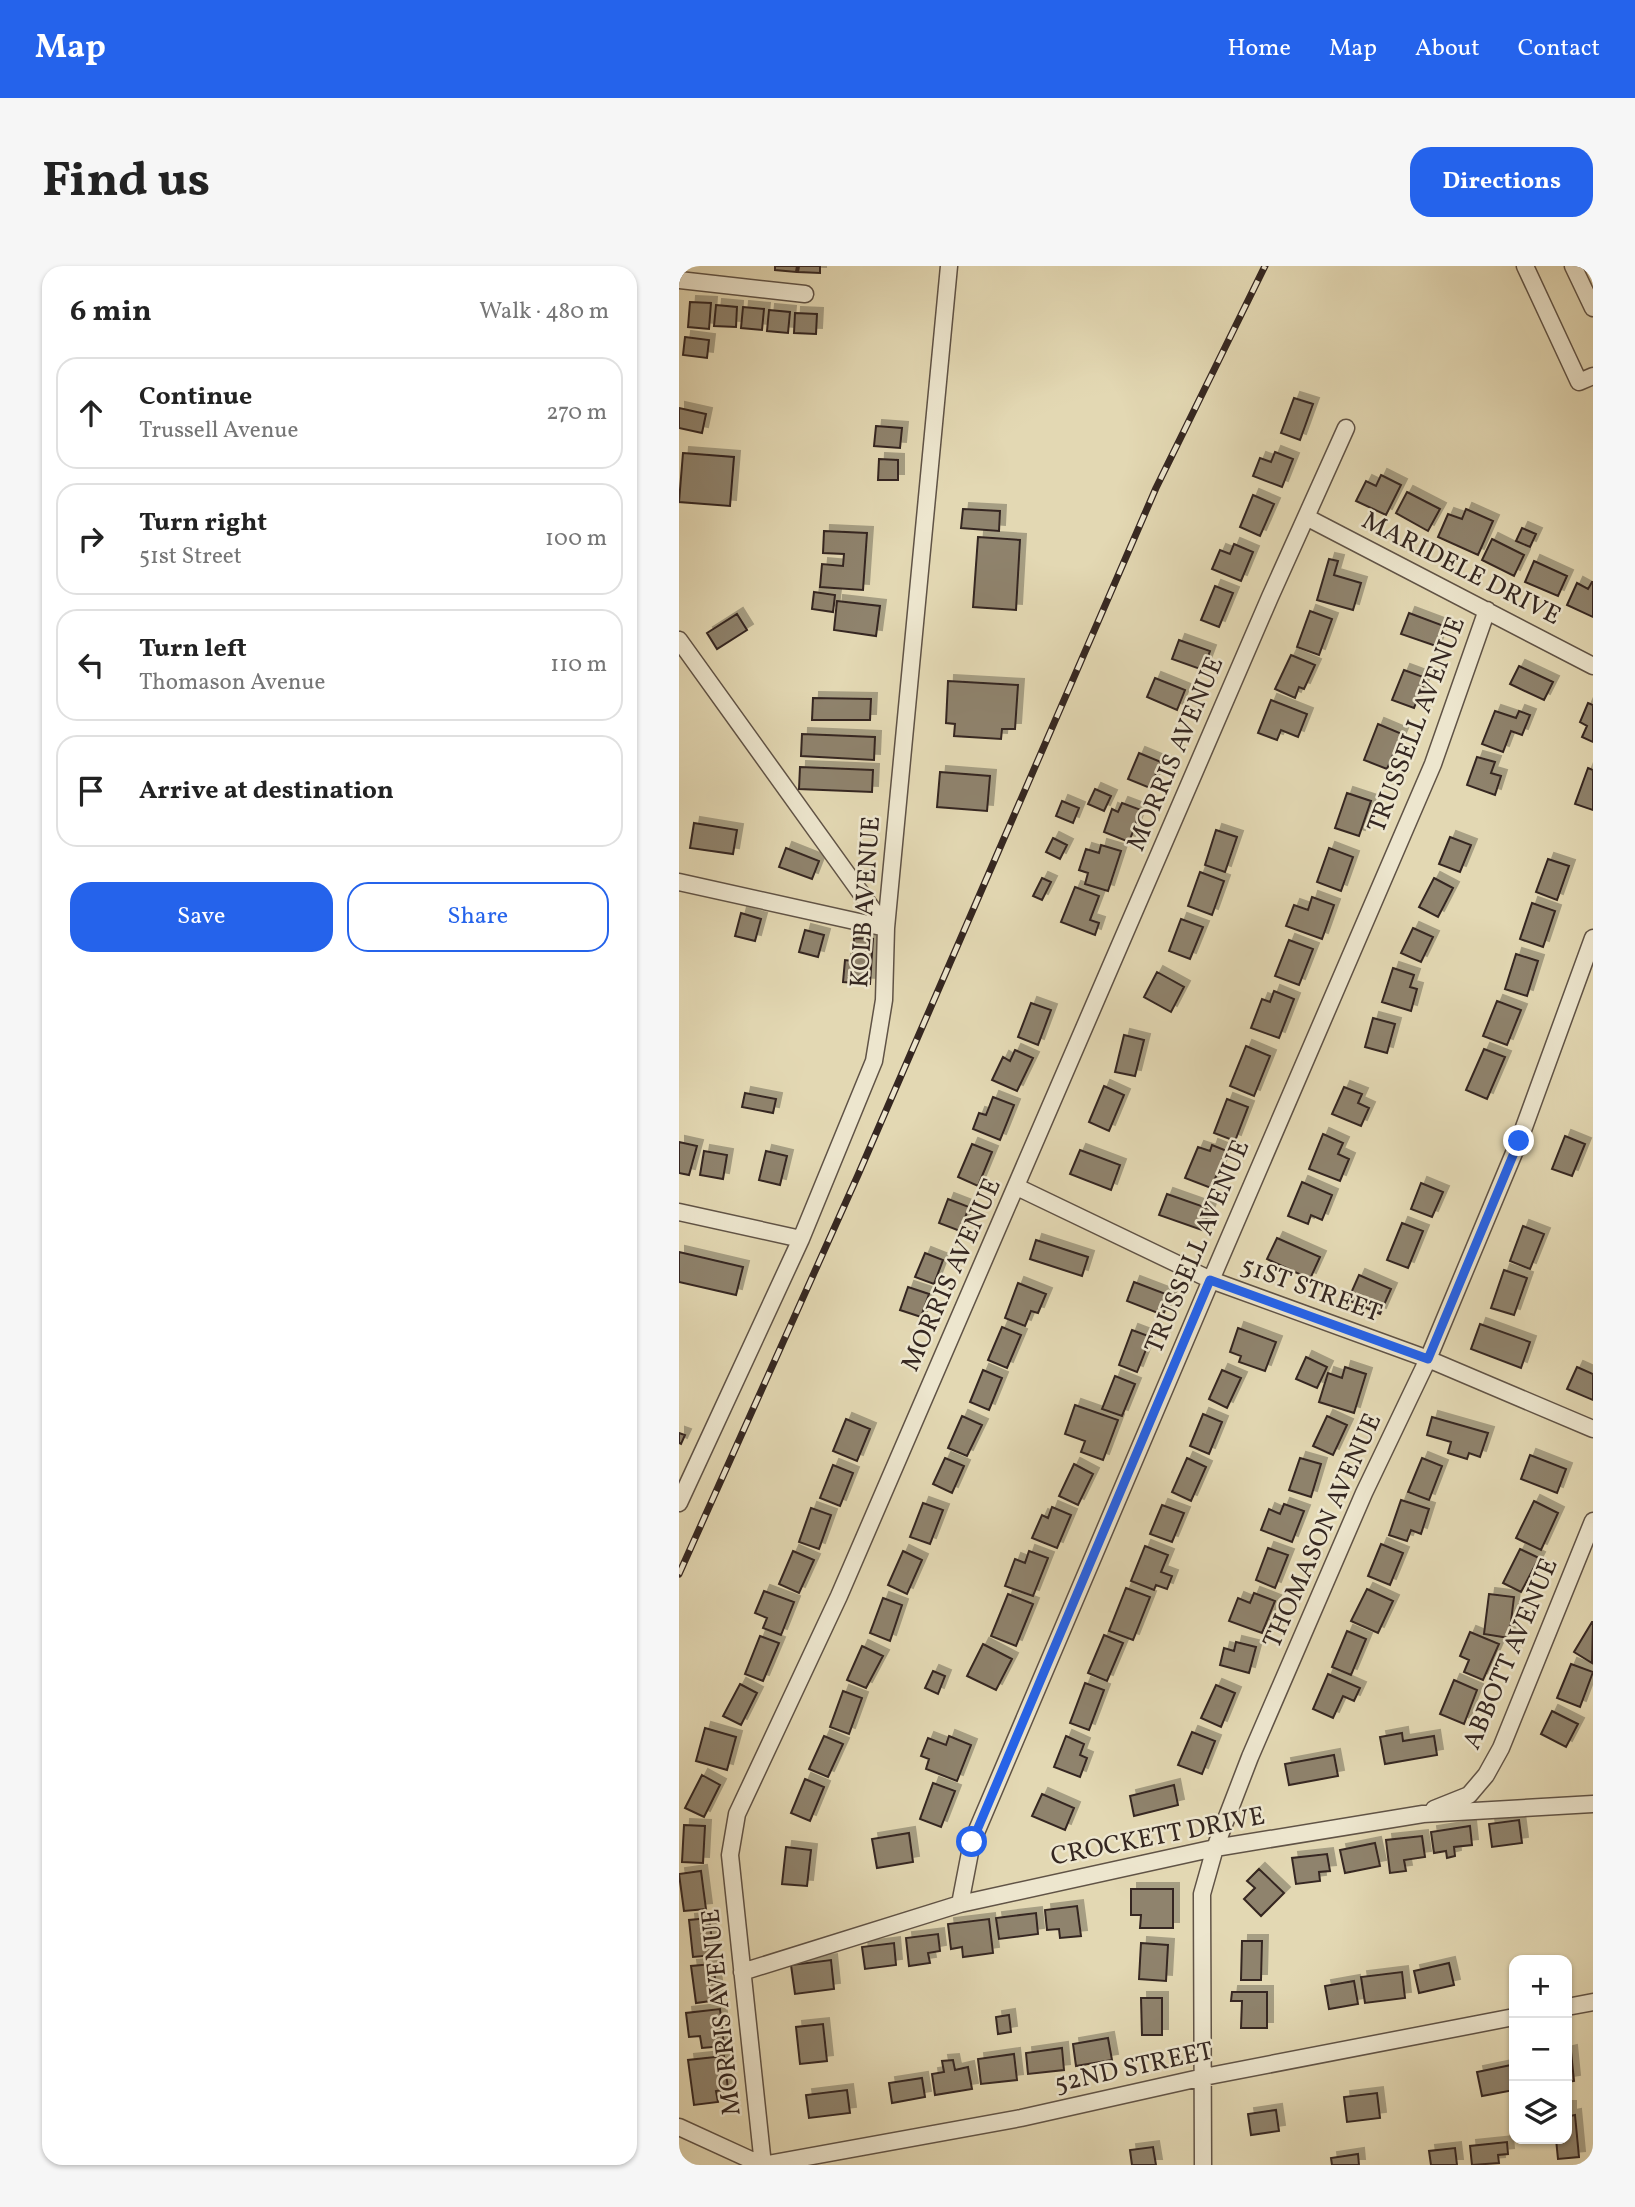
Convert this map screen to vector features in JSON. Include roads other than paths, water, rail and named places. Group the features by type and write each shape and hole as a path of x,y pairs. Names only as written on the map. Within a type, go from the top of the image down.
{"street":[{"name":"KOLB AVENUE","path":"679,1503 801,1239 874,1061 884,1000 886,928 949,266"},
{"path":"1525,266 1579,382 1593,376"},
{"path":"1573,266 1593,308"},
{"path":"679,281 805,294"},
{"name":"MORRIS AVENUE","path":"763,2165 730,1855 737,1814 839,1596 1346,428"},
{"name":"MARIDELE DRIVE","path":"1306,517 1593,666"},
{"name":"TRUSSELL AVENUE","path":"960,1903 972,1842 1210,1280 1433,764 1487,610"},
{"path":"679,640 886,928"},
{"path":"679,882 886,928"},
{"name":"THOMASON AVENUE","path":"1203,2165 1202,1894 1215,1848 1250,1757 1364,1493 1428,1359 1519,1141 1593,938"},
{"name":"51ST STREET","path":"1017,1187 1210,1280 1428,1359 1593,1429"},
{"path":"679,1212 801,1239"},
{"name":"ABBOTT AVENUE","path":"1423,1814 1468,1795 1486,1775 1501,1748 1593,1521"},
{"name":"CROCKETT DRIVE","path":"742,1972 960,1903 1215,1848 1423,1814 1593,1804"},
{"path":"1572,2006 1593,2002"},
{"name":"52ND STREET","path":"763,2165 1021,2118 1204,2077 1509,2018"},
{"path":"679,2127 763,2165"}],"railway":[{"path":"679,1574 858,1175 1156,488 1265,266"}]}
